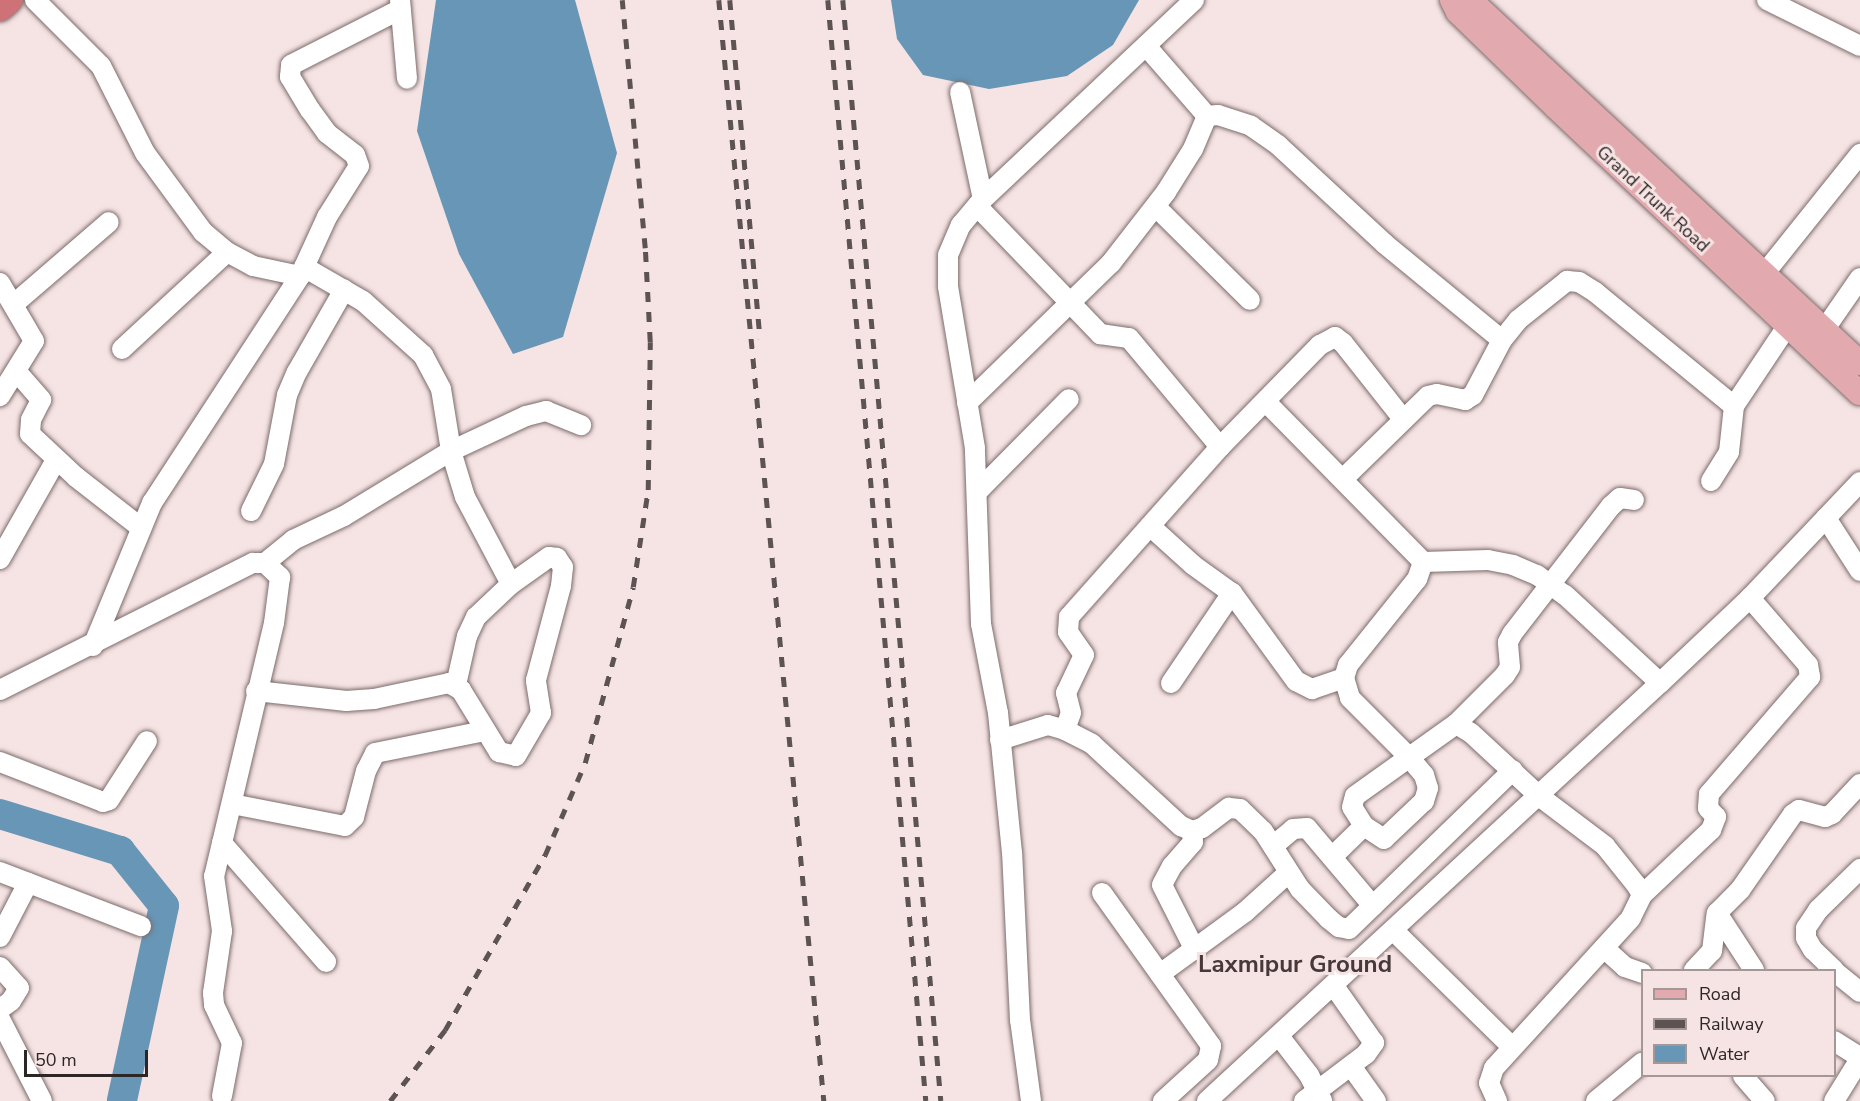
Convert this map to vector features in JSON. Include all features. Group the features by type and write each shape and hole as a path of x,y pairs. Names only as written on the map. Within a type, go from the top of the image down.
{"highway":[{"path":"0,7 8,0"}],"main road":[{"name":"Grand Trunk Road","path":"1462,3 1860,363"},
{"name":"Grand Trunk Road","path":"1462,3 1788,326 1860,393"}],"street":[{"path":"35,0 101,66 164,184 203,232 227,252 253,266 302,272 344,290 392,324 423,356 441,389 451,451 465,497 511,584"},
{"path":"1031,1101 1020,1020 1012,853 1000,740 981,624 978,491 967,403 948,286 948,255 961,225 980,202 1194,0"},
{"path":"1767,0 1860,46"},
{"path":"93,646 140,527 176,463 302,272 360,161 327,133 288,70 294,61 400,4 407,79"},
{"path":"1146,47 1207,116"},
{"path":"960,92 980,202 1100,334 1129,338 1220,447"},
{"path":"1207,116 1218,115 1251,126 1278,145 1385,244 1502,340"},
{"path":"967,403 1111,262 1156,207 1193,149 1207,116"},
{"path":"1764,274 1860,154"},
{"path":"1156,207 1250,300"},
{"path":"14,304 109,222"},
{"path":"122,349 227,252"},
{"path":"1824,330 1860,278"},
{"path":"1344,478 1428,396 1437,393 1465,400 1473,395 1502,340 1554,289 1567,281 1579,282 1734,406"},
{"path":"0,283 34,341 0,396"},
{"path":"252,511 274,464 287,395 297,372 344,290"},
{"path":"1711,481 1730,452 1734,406 1788,326"},
{"path":"1065,730 1071,712 1066,693 1084,656 1068,632 1069,617 1220,447 1320,345 1335,337 1361,363 1403,419"},
{"path":"16,372 41,400 31,420 30,434 56,460 140,527"},
{"path":"978,491 1069,399"},
{"path":"1266,402 1344,478 1423,562"},
{"path":"0,690 93,646 253,563 265,563 293,540 344,516 451,451 546,411 581,425"},
{"path":"0,559 56,460"},
{"path":"1207,1101 1394,931 1750,598 1860,482"},
{"path":"1423,562 1417,579 1348,665 1344,678 1350,698 1408,756 1424,776 1428,788 1424,801 1384,839 1364,826 1352,807 1355,796 1408,756 1455,724 1505,675 1510,667 1508,642 1512,633 1552,586 1611,506 1620,498 1634,500"},
{"path":"1826,518 1860,571"},
{"path":"1150,526 1193,565 1232,593 1296,681 1312,689 1344,678"},
{"path":"256,691 346,701 374,699 449,682 456,685 499,752 510,758 522,749 538,720 542,705 536,680 561,586 561,561 549,557 511,584 476,617 467,636 456,685"},
{"path":"1423,562 1462,559 1513,565 1552,586 1660,683"},
{"path":"222,1096 232,1043 214,1005 213,993 221,955 222,931 214,876 280,597 280,577 265,563"},
{"path":"1171,683 1232,593"},
{"path":"1497,1101 1492,1093 1491,1074 1512,1047 1631,918 1641,895 1711,830 1716,817 1708,808 1709,794 1810,677 1808,665 1750,598"},
{"path":"1455,724 1471,733 1539,796 1605,846 1641,895"},
{"path":"1000,740 1048,725 1065,730 1092,744 1181,826 1192,831 1202,828 1229,808 1240,809 1251,817 1273,846 1287,874 1339,927 1356,925 1373,906 1518,776"},
{"path":"232,804 345,826 354,817 366,771 375,753 484,731"},
{"path":"0,762 103,802 109,800 147,741"},
{"path":"1695,969 1713,951 1717,913 1740,890 1793,814 1806,810 1825,817 1832,814 1860,784"},
{"path":"1273,846 1301,826 1332,857 1373,906"},
{"path":"1332,857 1364,826"},
{"path":"1192,831 1193,843 1172,866 1162,885 1195,950"},
{"path":"222,843 326,962"},
{"path":"1832,969 1806,938 1806,928 1818,910 1860,869"},
{"path":"0,872 141,926"},
{"path":"1160,974 1195,950 1287,874"},
{"path":"0,937 28,884"},
{"path":"1102,892 1212,1053 1163,1101"},
{"path":"1717,913 1754,969"},
{"path":"1394,931 1512,1047"},
{"path":"1604,948 1625,967 1641,973"},
{"path":"0,967 19,988 18,994 0,1009"},
{"path":"1836,973 1860,992"},
{"path":"1279,1036 1315,1098 1374,1043 1334,986"},
{"path":"0,1019 42,1101"},
{"path":"1834,1101 1860,1058 1836,1042"},
{"path":"1596,1101 1641,1064"},
{"path":"1351,1066 1376,1101"},
{"path":"1744,1077 1765,1101"}],"water":[{"path":"436,0 575,0 617,153 563,337 513,354 459,254 417,131"},
{"path":"891,0 1139,0 1113,45 1067,76 989,89 923,75 897,39"}],"waterway":[{"path":"0,814 120,851 164,906 122,1101"}],"railway":[{"path":"390,1101 445,1030 545,855 585,763 633,587 648,490 650,342 645,248 622,0"},
{"path":"719,0 824,1101"},
{"path":"730,0 760,339"},
{"path":"828,0 926,1101"},
{"path":"843,0 941,1101"}],"district":[{"name":"Laxmipur Ground","path":"1295,965"}]}
